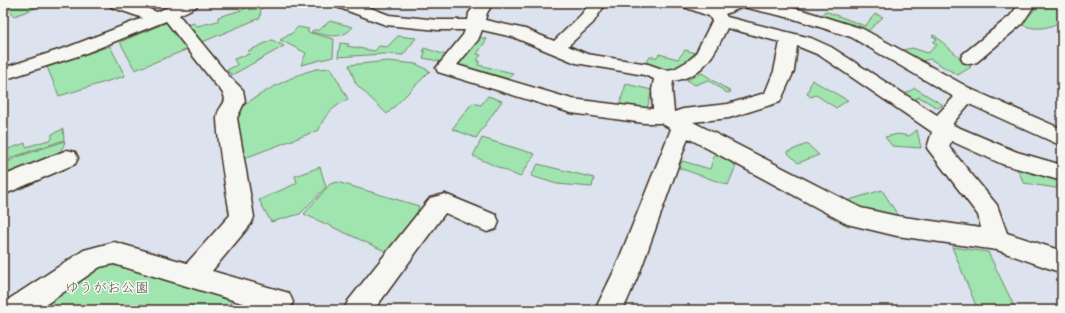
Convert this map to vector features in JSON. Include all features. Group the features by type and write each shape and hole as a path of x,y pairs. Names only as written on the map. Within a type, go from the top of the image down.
{"street":[{"path":"117,3 163,16 233,90 235,101 227,118 242,217 191,277"},
{"path":"3,74 54,59 110,38 190,3"},
{"path":"343,3 370,7 371,15 386,20 438,25 489,25 519,33 583,59 648,70 664,76 677,76 692,69 704,58 718,17 737,3"},
{"path":"485,3 478,13 472,36 445,68 571,106 644,116 673,122 696,132 856,217 896,226 997,240 1062,262"},
{"path":"556,49 587,19 598,3"},
{"path":"690,3 718,17 789,39 806,42 825,51 943,129 1010,158 1062,173"},
{"path":"748,3 796,14 857,33 966,95 1062,138"},
{"path":"970,58 1016,20 1028,3"},
{"path":"673,122 682,116 730,111 773,97 784,71 789,39"},
{"path":"609,310 628,269 673,122 662,90 664,76"},
{"path":"966,95 943,122 943,129 938,148 989,212 997,240"},
{"path":"12,187 67,158"},
{"path":"358,310 438,205 445,203 487,222"},
{"path":"16,310 93,258 103,254 114,253 280,307"}],"green space":[{"path":"5,3 32,3 36,8 14,16"},
{"path":"244,3 250,3 250,10 261,8 260,18 200,43 188,25 194,23 197,26 218,21 218,17 245,9"},
{"path":"1041,3 1062,3 1062,20 1042,28 1031,28 1021,24"},
{"path":"825,11 865,26 875,14 883,17 868,31 871,37 820,18"},
{"path":"170,21 188,49 135,70 120,42"},
{"path":"330,21 353,27 339,36 311,32 313,30 319,30"},
{"path":"298,27 309,29 307,32 334,39 333,57 301,65 306,53 280,40 292,33"},
{"path":"934,35 971,67 958,75 930,59 918,62 899,51 912,48 928,53 937,45 933,42 937,39 932,36"},
{"path":"398,36 416,38 403,55 382,54 338,57 340,43 349,44 347,46 375,51 379,46 387,47"},
{"path":"477,37 487,39 477,54 481,55 477,60 480,61 478,65 513,73 508,81 455,67"},
{"path":"272,40 284,46 232,75 227,70 237,65 234,59 249,54 248,51"},
{"path":"110,46 125,76 59,96 47,67"},
{"path":"424,48 449,56 443,62 423,58 425,52 423,51"},
{"path":"685,50 699,54 686,66 680,69 668,71 644,66 650,57 657,57 659,54 678,59"},
{"path":"388,61 416,64 430,71 387,114 356,84 349,65"},
{"path":"331,68 348,99 338,105 327,115 319,130 242,159 234,113 241,107 283,82 315,69"},
{"path":"702,73 731,92 727,93 708,80 695,85 687,80"},
{"path":"812,80 848,100 836,108 816,95 811,97 807,94"},
{"path":"626,84 652,90 647,109 618,109"},
{"path":"915,88 943,105 938,108 919,97 909,102 901,96"},
{"path":"488,96 502,101 476,138 452,129 472,103 481,105"},
{"path":"63,129 64,140 13,157 3,164 3,151 25,143 26,147 52,139 52,134"},
{"path":"917,130 921,148 892,146 885,137 898,134 909,136"},
{"path":"482,138 535,154 520,177 473,156"},
{"path":"65,141 63,148 58,154 35,168 11,178 3,171 3,166 14,158"},
{"path":"807,144 819,155 798,163 787,152"},
{"path":"716,149 738,161 728,185 679,168 682,161 710,169"},
{"path":"1014,163 1062,178 1062,189 1024,183"},
{"path":"538,164 594,178 592,187 557,184 531,176"},
{"path":"320,167 326,187 300,214 271,222 259,200 297,183 295,176"},
{"path":"337,182 419,206 416,217 387,252 304,214 330,184"},
{"path":"882,190 902,222 870,217 846,201"},
{"path":"952,247 988,252 1016,310 977,308"},
{"name":"ゆうがお公園","path":"107,262 232,296 229,310 26,310"}]}
